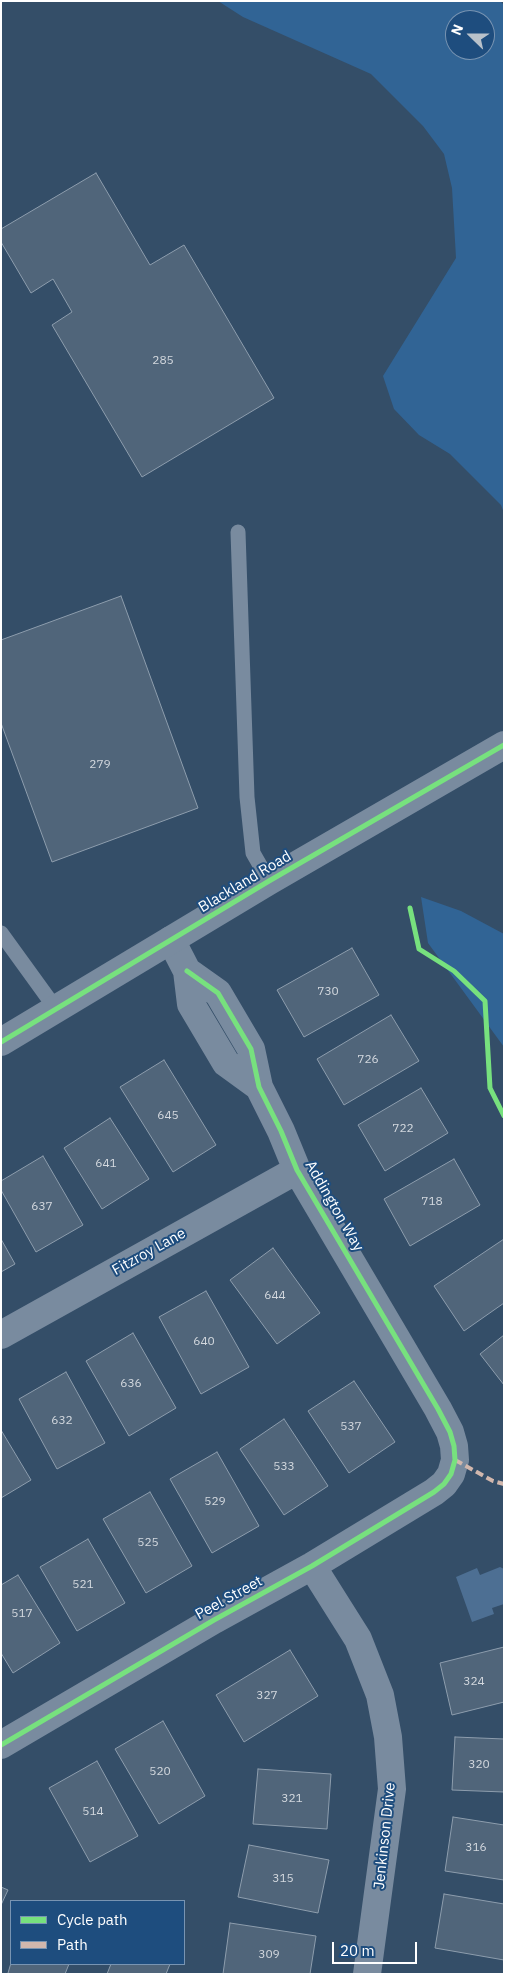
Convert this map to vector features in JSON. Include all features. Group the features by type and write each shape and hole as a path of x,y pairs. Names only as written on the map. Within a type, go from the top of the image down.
{"street":[{"name":"Blackland Road","path":"1,1042 270,881 504,745"},
{"name":"Addington Way","path":"171,940 188,971 218,993 251,1049 258,1087 281,1130 297,1170 438,1409 450,1432 455,1460"},
{"name":"Fitzroy Lane","path":"1,1335 297,1170"},
{"name":"Peel Street","path":"1,1745 206,1624 312,1566 434,1492 448,1479 455,1460"},
{"name":"Jenkinson Drive","path":"312,1566 358,1639 380,1695 388,1737 392,1789 367,1974"}],"lane":[{"path":"238,532 246,797 254,853 270,881"},
{"path":"1,933 56,1009"}],"shaded area":[{"path":"218,1 500,1 504,5 504,513 501,505 450,454 419,435 394,409 383,376 456,258 452,188 444,154 423,126 371,74 243,17"},
{"path":"421,897 461,911 504,934 504,1047 428,943"},
{"path":"500,1567 504,1569 504,1604 492,1608 494,1614 472,1622 456,1577 477,1568 480,1575"}],"building":[{"path":"96,173 150,265 184,245 274,398 142,477 52,325 72,312 53,279 31,293 1,242 1,229"},
{"path":"121,596 198,808 52,862 1,723 1,640"},
{"path":"352,948 379,995 304,1037 277,990"},
{"path":"391,1015 419,1061 344,1105 317,1059"},
{"path":"164,1060 216,1145 173,1172 120,1087"},
{"path":"421,1088 448,1133 385,1171 358,1125"},
{"path":"110,1118 149,1179 102,1209 64,1148"},
{"path":"43,1156 83,1225 36,1252 1,1190 1,1181"},
{"path":"454,1159 480,1205 410,1246 384,1199"},
{"path":"1,1239 15,1264 1,1272"},
{"path":"504,1239 504,1303 464,1331 434,1286"},
{"path":"273,1248 320,1313 277,1344 230,1280"},
{"path":"206,1291 249,1367 201,1394 159,1317"},
{"path":"133,1333 176,1408 129,1436 86,1361"},
{"path":"504,1335 504,1385 480,1354"},
{"path":"66,1372 105,1443 57,1469 19,1399"},
{"path":"354,1381 395,1442 349,1473 308,1411"},
{"path":"284,1419 328,1486 284,1515 240,1449"},
{"path":"1,1430 31,1480 1,1498"},
{"path":"217,1452 259,1526 212,1553 170,1479"},
{"path":"150,1492 192,1566 146,1593 103,1519"},
{"path":"88,1539 125,1603 77,1631 40,1567"},
{"path":"18,1575 60,1643 13,1673 1,1653 1,1585"},
{"path":"504,1647 504,1702 452,1715 440,1663"},
{"path":"290,1650 318,1696 244,1742 216,1695"},
{"path":"163,1721 205,1796 159,1824 115,1749"},
{"path":"455,1737 504,1739 504,1792 452,1790"},
{"path":"97,1761 138,1836 90,1862 49,1788"},
{"path":"258,1769 331,1774 327,1829 253,1824"},
{"path":"453,1817 504,1825 504,1880 445,1871"},
{"path":"249,1845 329,1860 318,1913 238,1897"},
{"path":"1,1887 8,1890 1,1905"},
{"path":"444,1894 504,1904 504,1960 435,1948"},
{"path":"230,1923 316,1936 310,1974 223,1974"},
{"path":"10,1965 69,1965 65,1974 8,1973"},
{"path":"111,1965 170,1965 166,1974 107,1974"}],"marked path":[{"path":"455,1460 493,1481 504,1484"}],"cycle path":[{"path":"1,1042 269,881 504,745"},
{"path":"410,908 419,949 454,971 485,1001 490,1088 504,1116"},
{"path":"1,1745 214,1620 312,1566 434,1492 444,1484 451,1474 455,1460 450,1432 438,1409 297,1170 281,1131 259,1087 251,1049 218,993 187,971"}]}
